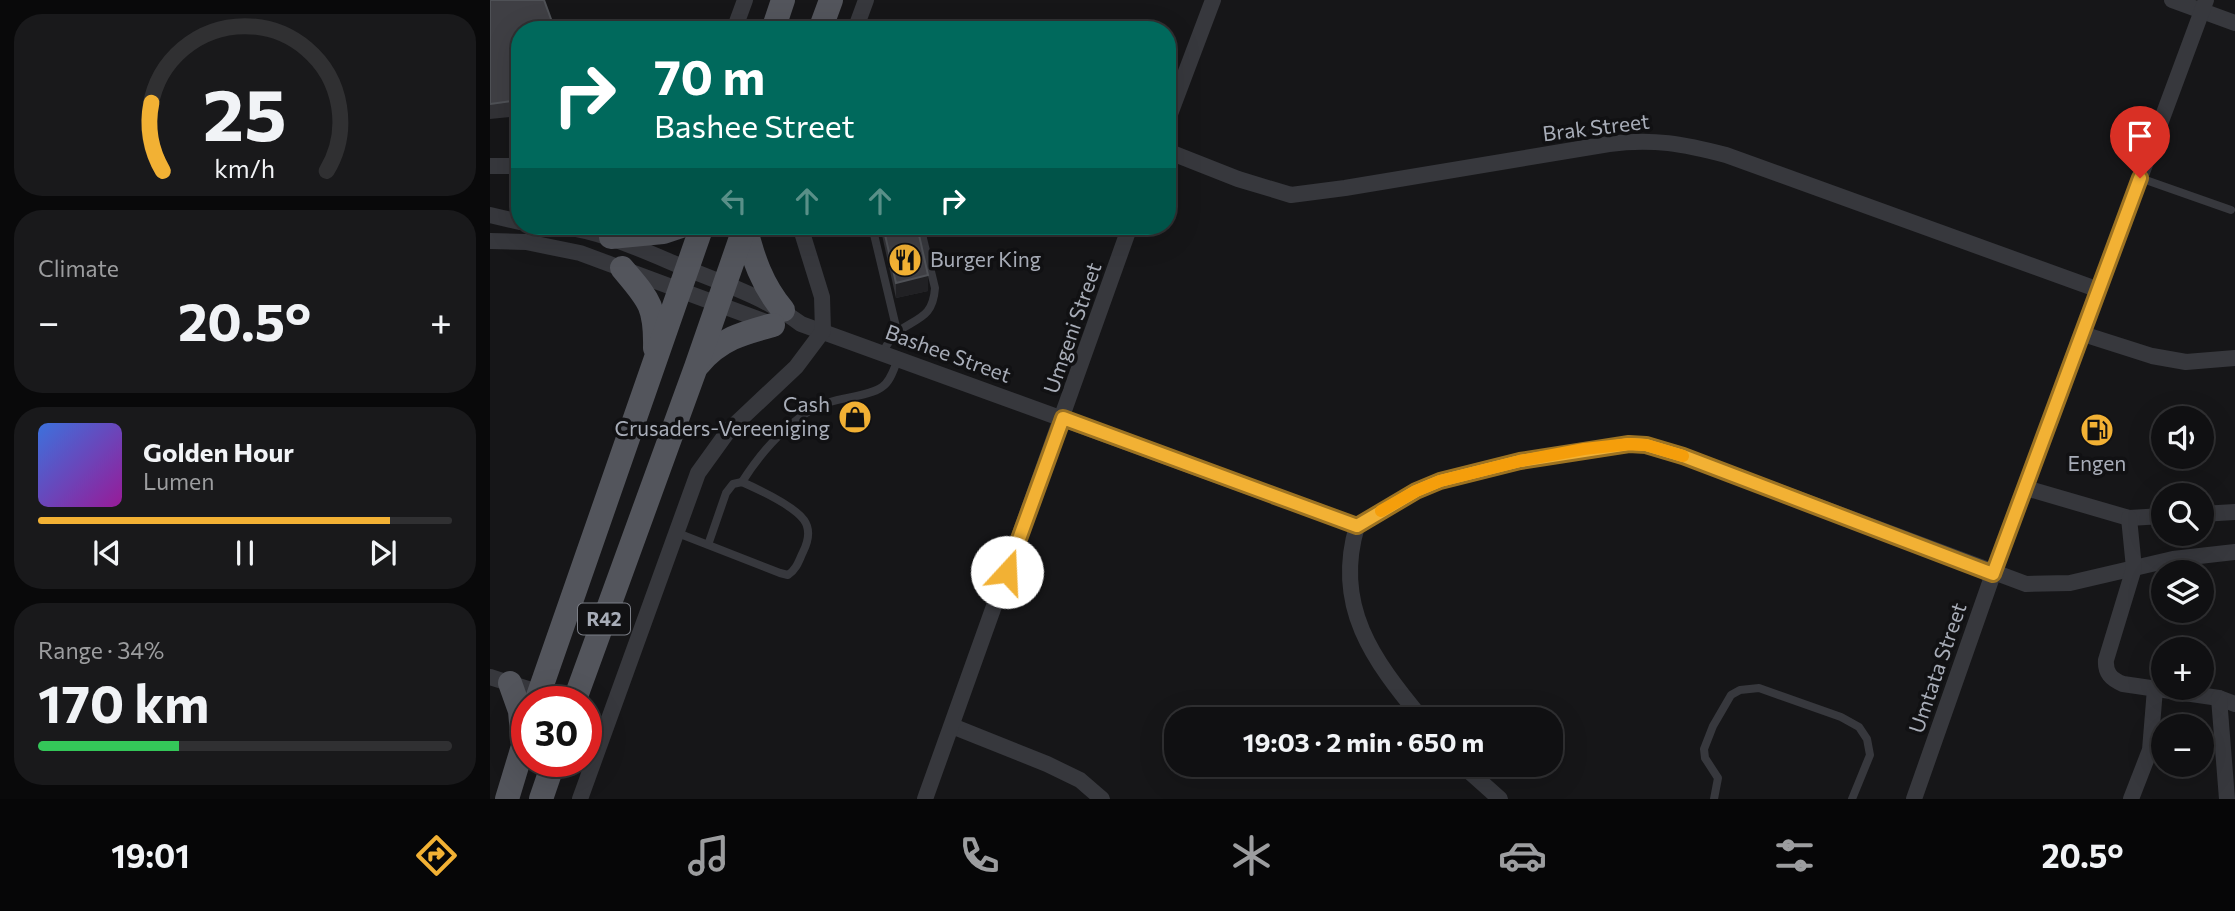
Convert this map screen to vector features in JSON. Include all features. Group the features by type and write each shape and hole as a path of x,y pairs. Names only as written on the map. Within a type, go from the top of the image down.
{"main road":[{"path":"776,21 783,0"},
{"path":"823,21 831,0"},
{"path":"611,237 632,235"},
{"name":"R42","path":"542,686 699,235"},
{"name":"R42","path":"578,686 743,235"},
{"path":"696,367 713,348 725,340 786,319 760,274 749,235"},
{"path":"622,268 641,290 653,311 656,328 655,362"},
{"path":"511,696 502,680 552,661"},
{"path":"507,799 514,777"},
{"path":"541,799 549,777"}],"street":[{"path":"737,21 745,0"},
{"path":"858,21 866,0"},
{"path":"1176,98 1213,0"},
{"path":"2172,0 2204,5 2235,23"},
{"name":"Umtata Street","path":"1914,799 1993,574 2204,5"},
{"name":"Brak Street","path":"1176,155 1238,179 1291,195 1619,142 1674,142 1726,155 2099,290"},
{"path":"490,166 511,166"},
{"path":"490,215 511,220"},
{"path":"603,235 684,280 721,293"},
{"path":"580,799 698,473 729,430 796,367 823,331 822,297 803,235"},
{"name":"Umgeni Street","path":"925,799 1127,235"},
{"path":"490,241 511,240 554,246 598,258 622,268 684,280 721,293"},
{"name":"Bashee Street","path":"721,293 786,319"},
{"name":"Bashee Street","path":"721,293 1357,526"},
{"path":"2083,334 2186,362 2235,358"},
{"path":"1413,707 1379,661 1353,608 1348,571 1350,547 1357,526 1416,491 1440,481 1520,461 1629,444 1646,445 1683,456 1993,574 2026,584 2070,583 2172,559 2235,552"},
{"path":"2026,488 2129,517 2151,516"},
{"path":"2214,513 2235,512"},
{"path":"2129,517 2134,568 2106,660 2106,671 2114,681 2151,688"},
{"path":"2214,697 2235,704"},
{"path":"2219,698 2227,799"},
{"path":"2131,799 2150,750 2154,700"},
{"path":"952,726 1080,780 1102,799"},
{"path":"2141,773 2144,799"},
{"path":"1475,777 1500,799"}],"lane":[{"path":"2140,178 2231,210"},
{"path":"874,235 897,331"},
{"path":"882,353 897,331 920,320 932,307 935,288 922,235"},
{"path":"742,482 756,460 785,429 816,407 882,388 890,378 898,359"},
{"path":"675,532 708,545 780,573 788,575 794,571 808,542 808,531 805,520 791,509 742,482 733,484 726,493 708,545"},
{"path":"1714,799 1718,778 1705,758 1704,750 1713,726 1731,695 1740,690 1759,688 1859,727 1867,739 1870,755 1852,799"}],"building":[{"path":"490,0 544,0 552,21 511,21 511,101 490,104"},
{"name":"Burger King","path":"885,235 919,235 928,275 896,283"}],"slow traffic":[{"path":"1381,511 1440,481 1520,461 1584,449 1613,445 1646,445 1683,456"}],"place":[{"name":"Burger King","path":"905,260"},
{"name":"Cash Crusaders-Vereeniging","path":"855,417"},
{"name":"Engen","path":"2097,430"}],"route":[{"path":"1007,572 1063,418 1357,526 1416,491 1440,481 1520,461 1584,449 1613,445 1646,445 1683,456 1993,574 2140,178"}]}
